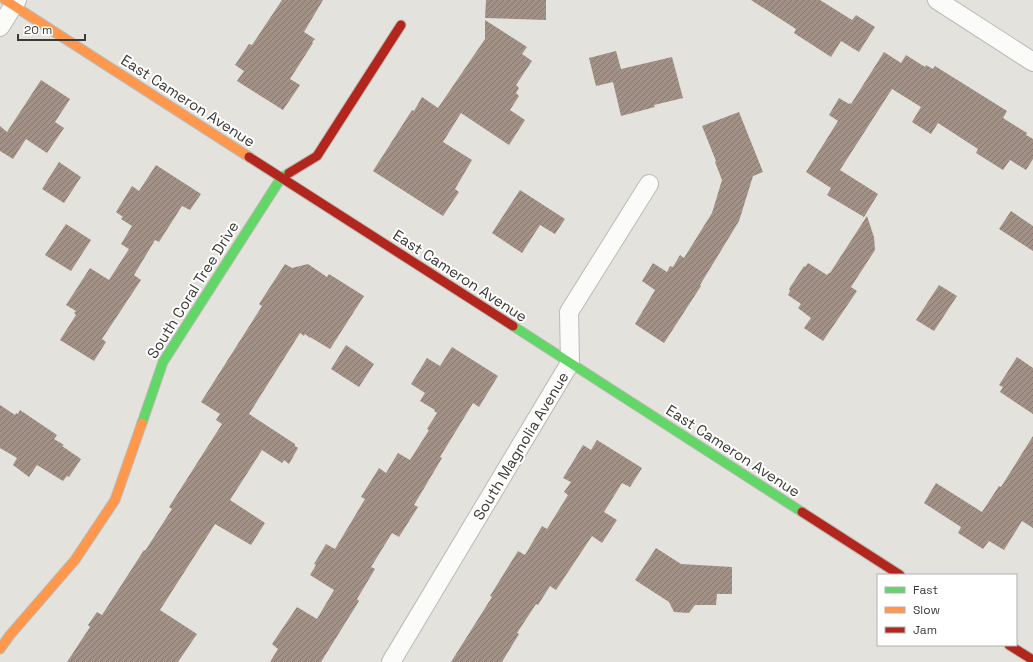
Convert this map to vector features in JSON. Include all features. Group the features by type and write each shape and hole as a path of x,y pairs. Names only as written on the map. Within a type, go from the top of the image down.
{"main road":[{"name":"East Cameron Avenue","path":"12,2 280,178 898,574"},
{"name":"South Coral Tree Drive","path":"0,649 10,634 75,560 115,500 163,362 280,178 317,156 401,25"},
{"path":"1011,646 1030,657"}],"street":[{"path":"936,0 1033,62"},
{"path":"0,26 12,2"},
{"name":"South Magnolia Avenue","path":"391,662 570,363 569,312 650,184"}],"building":[{"path":"282,0 323,0 304,32 315,39 290,79 300,85 283,110 237,81 244,71 235,65 249,44 252,45"},
{"path":"486,0 546,0 546,20 485,18"},
{"path":"751,0 820,0 852,20 856,15 875,27 859,52 841,41 831,57 794,33 796,29"},
{"path":"485,20 527,47 522,54 532,61 516,85 519,88 516,93 519,96 510,110 525,120 509,145 461,113 443,142 472,160 455,189 459,192 443,216 373,171 422,97 438,108 485,39"},
{"path":"616,51 621,69 672,57 683,98 654,105 655,107 621,116 613,82 596,86 589,58"},
{"path":"884,52 901,63 906,55 925,67 926,65 933,69 935,66 1007,111 1003,118 1027,133 1026,135 1033,139 1033,159 1026,170 1010,160 1003,170 976,153 978,149 938,123 931,134 912,122 921,107 892,89 840,170 878,194 864,217 827,195 831,188 806,172 838,121 829,115 839,98 851,104"},
{"path":"41,80 70,99 55,122 64,128 47,153 26,139 13,159 0,151 0,126 7,132"},
{"path":"739,112 763,172 753,176 739,221 700,285 701,286 664,343 635,324 655,290 642,281 653,263 667,272 670,266 673,267 680,255 684,258 712,213 722,180 702,126"},
{"path":"59,162 81,177 64,203 42,189"},
{"path":"156,165 201,194 190,210 182,206 159,242 155,240 134,275 141,280 102,339 106,342 94,361 60,340 76,315 74,313 76,311 66,305 90,268 109,280 129,249 121,244 132,226 121,219 123,217 116,212 132,186 139,191"},
{"path":"520,190 565,219 555,234 540,225 522,253 492,233"},
{"path":"1011,211 1033,226 1033,251 999,229"},
{"path":"867,216 874,237 875,250 851,287 857,291 823,341 804,328 811,318 798,308 801,304 788,295 790,291 789,289 804,266 805,267 808,263 827,275 830,273"},
{"path":"66,224 91,240 71,271 45,255"},
{"path":"285,264 292,268 308,264 327,277 329,274 364,296 330,349 305,334 304,336 300,333 249,414 295,444 298,448 289,464 284,460 282,463 262,450 230,500 265,523 251,545 215,524 160,610 197,634 178,662 67,662 90,627 88,625 97,612 102,615 144,550 145,551 172,509 169,507 222,424 216,420 220,414 201,402 262,306 259,304"},
{"path":"939,285 957,296 934,331 916,320"},
{"path":"346,345 374,364 359,387 331,369"},
{"path":"452,347 498,376 479,407 473,403 440,457 442,458 414,505 418,507 399,537 392,533 371,567 375,569 357,599 359,601 321,662 270,662 278,649 272,644 297,607 317,619 334,590 310,575 316,565 314,564 326,544 335,549 365,499 361,497 379,468 386,473 398,453 410,460 429,430 427,429 437,413 434,411 435,410 420,401 425,393 411,384 427,358 440,366"},
{"path":"1017,357 1033,368 1033,414 1000,392 1003,387 999,385"},
{"path":"0,405 15,415 16,413 18,414 20,410 57,435 54,439 81,459 69,477 67,476 63,481 37,465 29,477 13,465 17,458 0,448"},
{"path":"1033,436 1033,528 1022,521 1004,550 989,541 983,549 958,533 961,527 924,503 936,483 982,512 999,486 1001,487"},
{"path":"597,440 642,468 630,487 622,483 604,512 617,520 602,543 592,536 556,590 550,586 538,605 536,604 517,633 519,634 502,662 451,662 492,597 490,596 518,551 525,555 542,526 547,529 568,495 564,492 571,482 563,478 583,445 591,450"},
{"path":"656,548 681,564 732,567 732,594 717,594 716,605 695,605 689,613 674,612 669,602 635,580"}],"traffic: fast":[{"path":"142,423 163,362 281,178 289,173"},
{"path":"513,326 802,512"}],"traffic: slow":[{"path":"5,0 249,157"},
{"path":"0,649 10,635 75,560 115,500 142,423"}],"traffic: jam":[{"path":"289,173 317,156 401,25"},
{"path":"249,157 513,326"},
{"path":"802,512 898,574"},
{"path":"1011,646 1033,660"}]}
